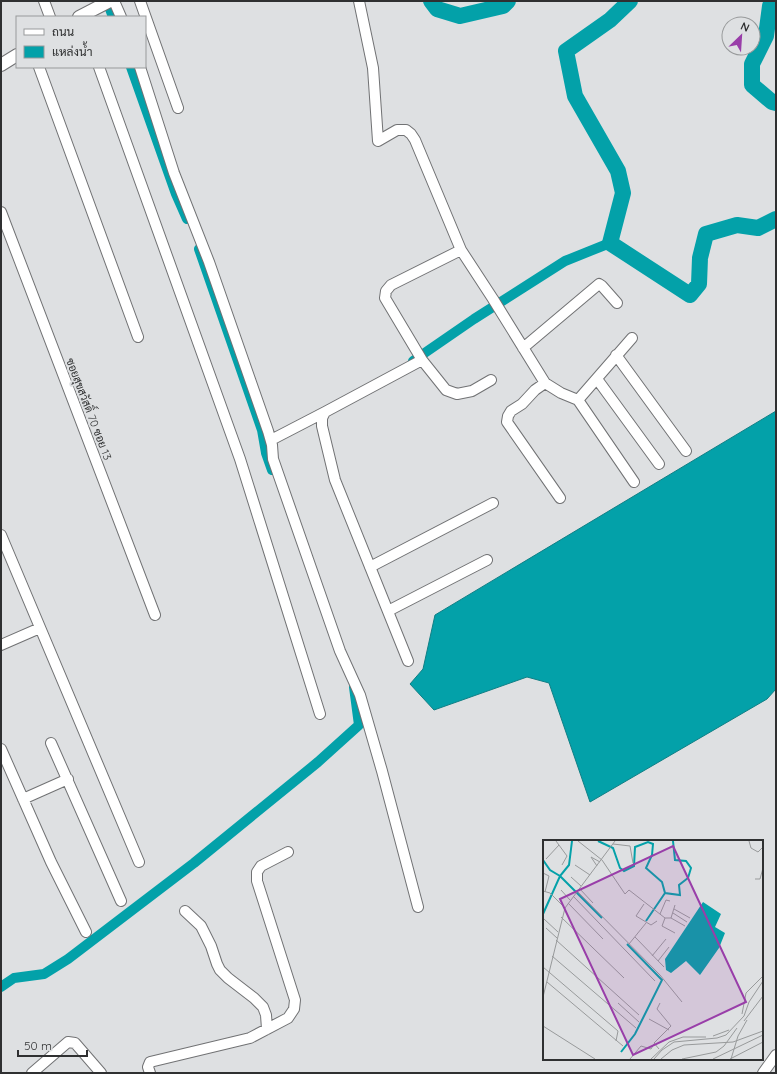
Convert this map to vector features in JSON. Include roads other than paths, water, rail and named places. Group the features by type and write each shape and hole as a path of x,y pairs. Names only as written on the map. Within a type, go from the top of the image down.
{"street":[{"path":"44,1 50,16"},
{"path":"114,1 121,16"},
{"path":"140,1 145,16"},
{"path":"359,1 373,68 378,141 397,130 406,130 411,134 415,140 461,250 545,383 578,400 634,482"},
{"path":"82,16 105,3"},
{"path":"146,18 178,108"},
{"path":"2,62 16,55"},
{"path":"39,68 138,337"},
{"path":"99,68 240,459 320,714"},
{"path":"140,68 174,173 209,262 271,440 273,459 340,651 364,707 418,907"},
{"name":"ซอยสุขสวัสดิ์ 70 ซอย 13","path":"1,212 155,615"},
{"path":"461,250 390,285 386,290 385,298 422,360 446,390 457,394 472,391 491,380"},
{"path":"523,348 599,284 617,304"},
{"path":"578,400 632,338"},
{"path":"616,355 686,451"},
{"path":"271,440 422,360"},
{"path":"597,379 659,464"},
{"path":"545,383 535,390 522,404 511,411 507,422 560,498"},
{"path":"325,412 322,418 322,426 336,480 408,660"},
{"path":"370,567 493,503"},
{"path":"1,535 5,554 40,628 138,862"},
{"path":"388,611 487,560"},
{"path":"1,645 40,628"},
{"path":"51,743 121,901"},
{"path":"1,749 51,862 86,932"},
{"path":"23,798 68,779"},
{"path":"146,1071 150,1062 250,1038 288,1018 294,1009 295,1000 257,880 257,872 261,866 288,852"},
{"path":"185,911 201,926 211,946 220,970 263,1007 266,1015 267,1029"},
{"path":"32,1073 68,1042 75,1043 101,1073"},
{"path":"763,1073 776,1055"}],"water":[{"path":"776,411 776,689 767,699 590,802 549,683 527,677 434,710 410,684 423,669 435,615"}],"waterway":[{"path":"107,1 113,16"},
{"path":"431,1 437,9 460,16 503,6 508,1"},
{"path":"630,1 610,20 566,51 575,96 618,171 623,193 610,243 690,295 699,284 700,258 706,234 737,225 758,228 776,219"},
{"path":"772,1 766,36 752,64 752,85 772,102 776,103"},
{"path":"131,68 176,194 187,219"},
{"path":"413,361 474,319 565,261 610,243"},
{"path":"199,249 262,430 266,453 272,470"},
{"path":"1,987 14,978 44,974 68,959 194,863 318,762 359,725 354,687"}]}
